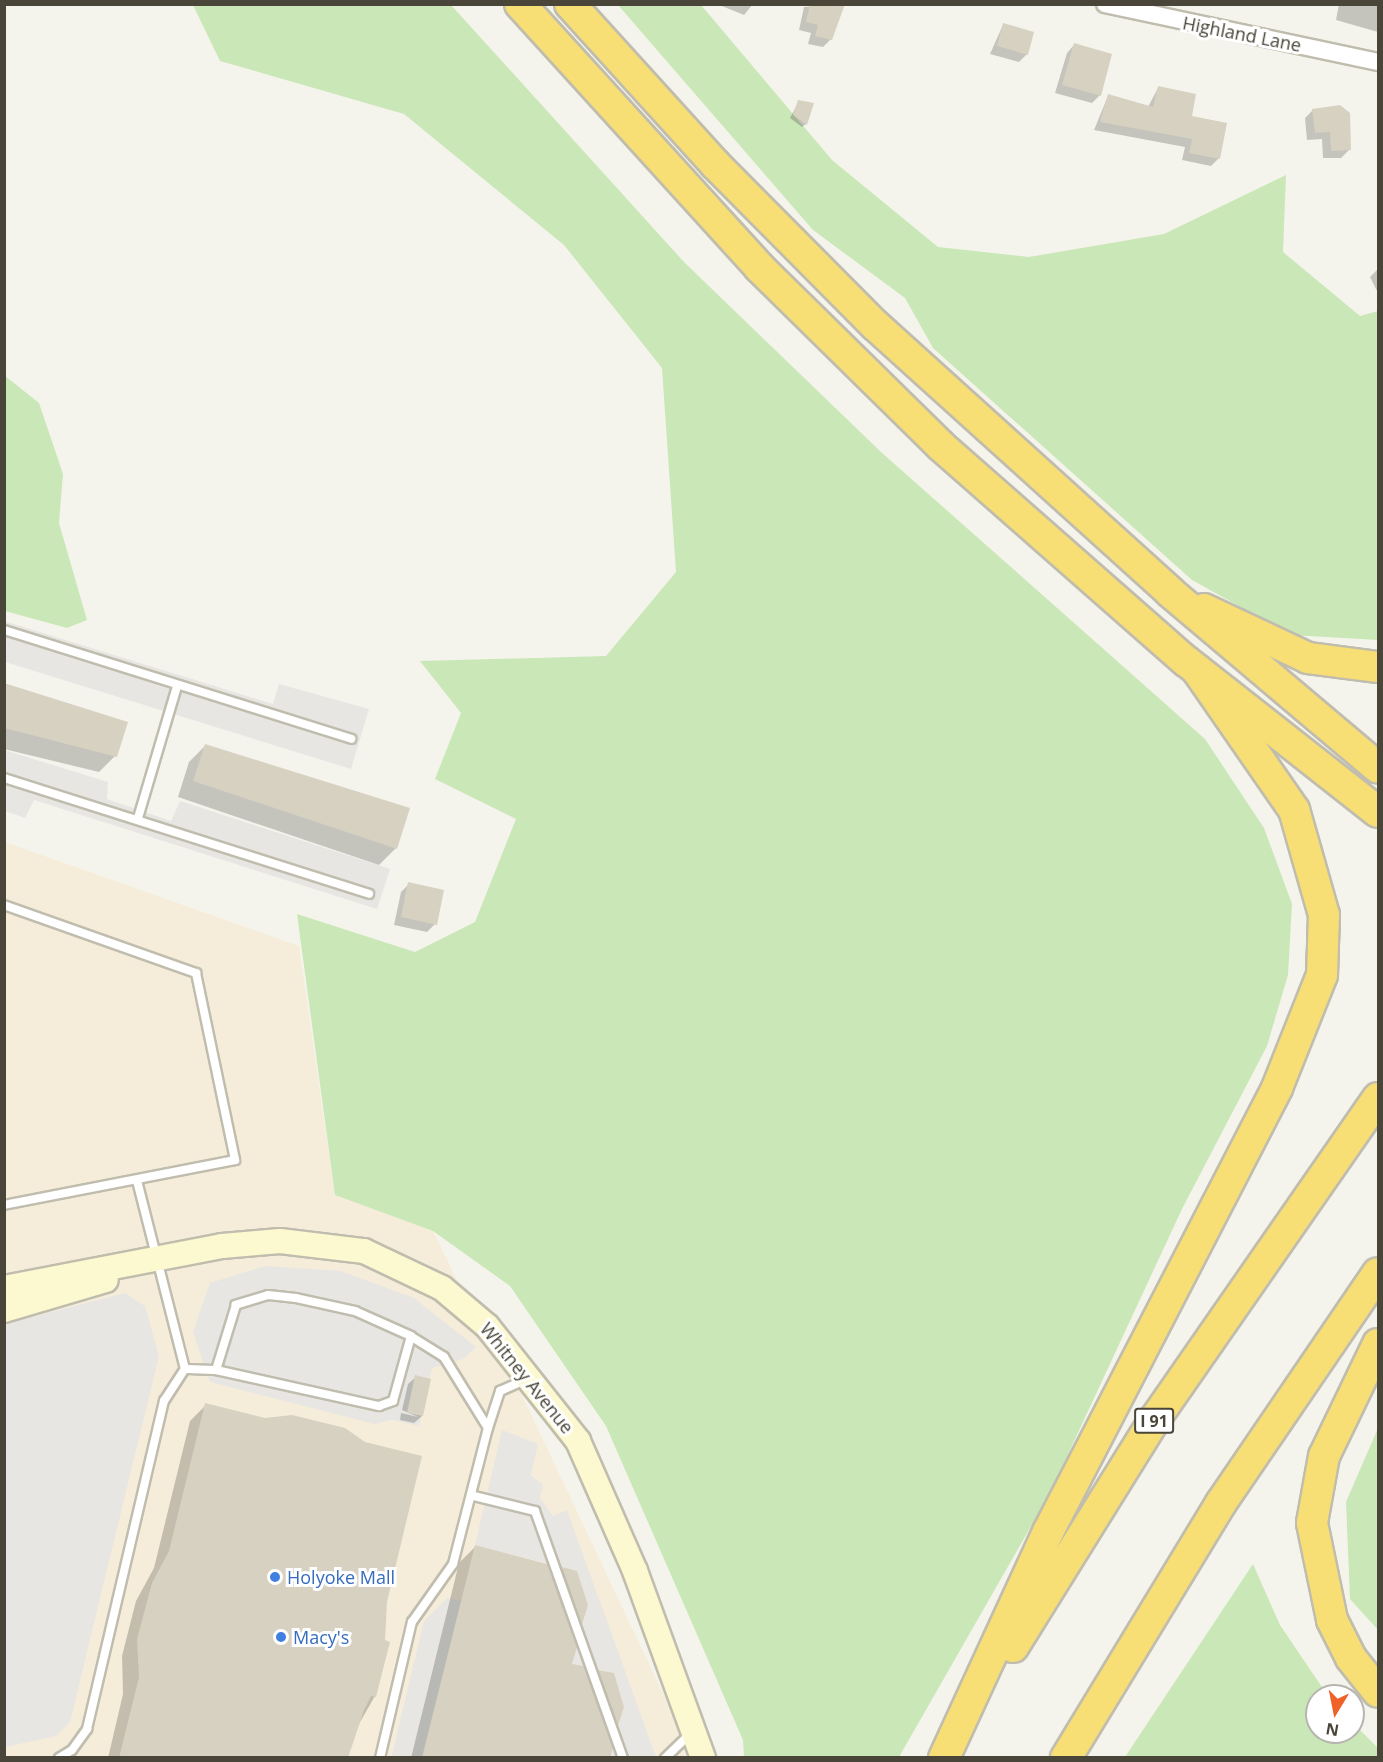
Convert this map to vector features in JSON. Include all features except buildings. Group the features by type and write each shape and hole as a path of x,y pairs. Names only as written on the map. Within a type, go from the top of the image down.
{"highway":[{"path":"520,4 702,207 868,376 1007,506 1197,670 1378,812"},
{"path":"570,4 798,250 1170,592 1378,768"},
{"path":"1170,592 1308,658 1378,667"},
{"path":"944,1758 1048,1532 1277,1088 1322,975 1324,915 1294,810 1197,670"},
{"name":"I 91","path":"951,1758 1155,1419 1378,1098"},
{"path":"1066,1758 1221,1503 1378,1273"},
{"path":"1378,1344 1324,1456 1312,1523 1332,1620 1351,1658 1378,1692"}],"main road":[{"name":"Whitney Avenue","path":"4,1288 157,1260 280,1241 364,1251 415,1271 466,1306 578,1441 635,1570 703,1758"},
{"name":"Whitney Avenue","path":"4,1310 75,1292 157,1260"}],"street":[{"name":"Highland Lane","path":"1106,4 1378,62"}],"lane":[{"path":"4,630 351,739"},
{"path":"138,818 177,686"},
{"path":"4,778 138,818 369,894"},
{"path":"4,905 196,973 235,1160 4,1205"},
{"path":"59,1758 72,1750 87,1728 164,1401 185,1369 136,1180"},
{"path":"216,1370 236,1305 268,1295 355,1311 411,1336 444,1357 488,1428"},
{"path":"185,1369 216,1370 379,1406 393,1401 411,1336"},
{"path":"380,1758 412,1622 453,1564 474,1496 488,1428 500,1391 528,1379"},
{"path":"474,1496 535,1511 623,1758"},
{"path":"664,1758 672,1748 694,1730"}],"shaded area":[{"path":"4,621 273,704 279,684 369,709 351,769 5,662"},
{"path":"4,750 108,782 107,799 171,821 180,801 390,869 377,909 34,800 25,818 5,811"},
{"name":"Holyoke Mall","path":"5,842 299,946 335,1195 433,1231 494,1355 521,1393 678,1725 686,1757 5,1758"},
{"path":"265,1266 341,1271 414,1298 476,1347 463,1359 432,1368 419,1426 392,1420 375,1424 210,1382 193,1332 210,1283"},
{"path":"125,1293 145,1306 159,1356 70,1722 56,1736 5,1747 5,1324"},
{"path":"502,1430 538,1444 531,1475 543,1485 540,1498 553,1516 567,1510 656,1757 610,1757 624,1707 614,1673 572,1664 588,1605 577,1571 475,1545"},
{"path":"447,1598 461,1601 422,1757 391,1758 424,1621"}],"green space":[{"path":"193,5 451,5 684,262 881,452 1205,739 1264,828 1292,904 1288,975 1267,1046 1182,1209 1050,1493 899,1757 744,1757 743,1740 606,1426 510,1286 433,1231 335,1195 297,914 415,952 475,922 516,819 435,779 461,713 420,661 606,656 676,572 662,368 564,245 404,114 220,61"},
{"path":"618,5 701,5 832,160 938,247 1029,257 1164,234 1286,175 1283,252 1360,316 1378,311 1378,640 1291,635 1192,580 933,348 905,298 813,230"},
{"path":"4,375 39,403 63,474 59,523 87,620 67,628 5,611"},
{"path":"1378,1428 1378,1630 1350,1599 1346,1502"},
{"path":"1253,1564 1280,1625 1320,1684 1305,1684 1305,1744 1365,1744 1365,1735 1378,1748 1378,1757 1125,1757"}],"place":[{"name":"Holyoke Mall","path":"275,1577"},
{"name":"Macy's","path":"281,1637"}]}
